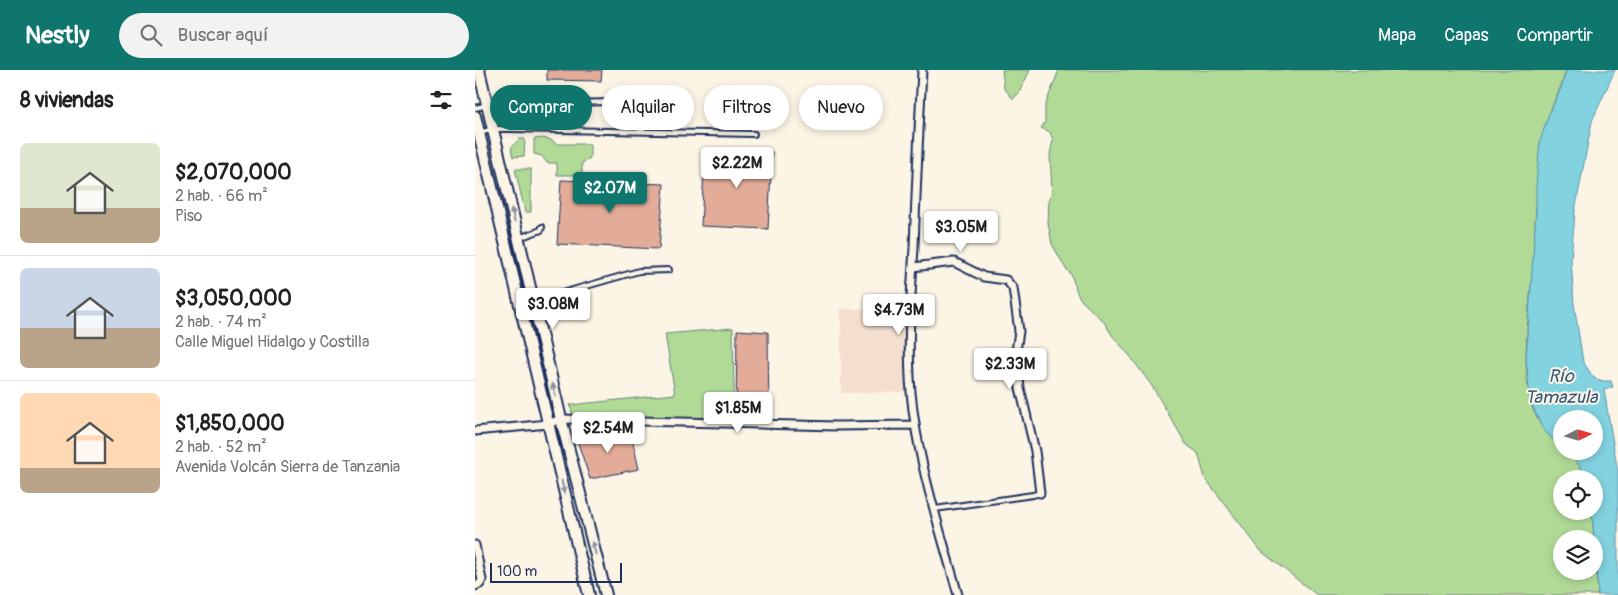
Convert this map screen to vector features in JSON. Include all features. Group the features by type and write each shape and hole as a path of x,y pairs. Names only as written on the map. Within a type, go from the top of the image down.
{"main road":[{"path":"478,73 479,89 490,115"},
{"path":"475,116 589,595"},
{"path":"494,130 561,419 606,595"}],"street":[{"path":"923,70 909,353 911,392 915,425 924,467 958,595"},
{"path":"913,267 954,262 984,278 1006,280 1013,288 1019,331 1016,350 1021,388 1035,451 1040,493"},
{"path":"475,431 548,424 561,419 837,426 915,425"},
{"path":"475,545 482,583 475,586"}],"lane":[{"path":"475,108 487,105 602,102"},
{"path":"479,133 490,130"},
{"path":"546,130 754,134"},
{"path":"488,169 502,165"},
{"path":"519,238 541,230 542,227"},
{"path":"533,301 639,271 669,270"},
{"path":"935,509 1040,493"}],"shaded area":[{"path":"841,309 909,309 907,392 841,393"}],"green space":[{"path":"1002,70 1030,70 1019,93 1013,99 1004,88"},
{"path":"1059,70 1566,70 1545,127 1540,161 1526,366 1532,406 1538,419 1553,438 1553,460 1576,460 1582,470 1553,470 1553,520 1593,520 1593,530 1553,530 1553,580 1597,580 1598,595 1317,595 1261,551 1205,478 1198,453 1186,444 1152,386 1104,322 1082,301 1071,274 1066,269 1052,244 1048,223 1049,200 1052,193 1050,154 1053,140 1050,132 1041,128 1045,122 1045,106"},
{"path":"542,138 557,144 590,144 590,158 582,163 582,175 557,175 557,163 547,163 542,156 534,154 534,139"},
{"path":"519,139 525,139 524,156 513,157 511,148"},
{"path":"515,169 531,169 531,212 525,212"},
{"path":"733,328 734,389 732,418 574,420 570,405 675,394 665,334"}],"water":[{"name":"Río Tamazula","path":"1566,70 1615,70 1592,121 1575,211 1571,259 1574,304 1583,362 1594,378 1611,381 1613,387 1604,390 1618,473 1618,595 1598,595 1597,580 1603,580 1603,530 1593,530 1593,520 1603,520 1603,470 1582,470 1576,460 1603,460 1603,410 1553,410 1553,439 1541,426 1530,400 1526,359 1540,141 1549,114 1562,86"}],"building":[{"path":"547,70 602,70 601,81 547,80"},
{"path":"705,150 772,152 768,229 701,226"},
{"path":"561,180 664,184 659,249 557,244"},
{"path":"737,330 768,332 769,418 736,418"},
{"path":"575,434 631,434 639,469 590,479"}]}
